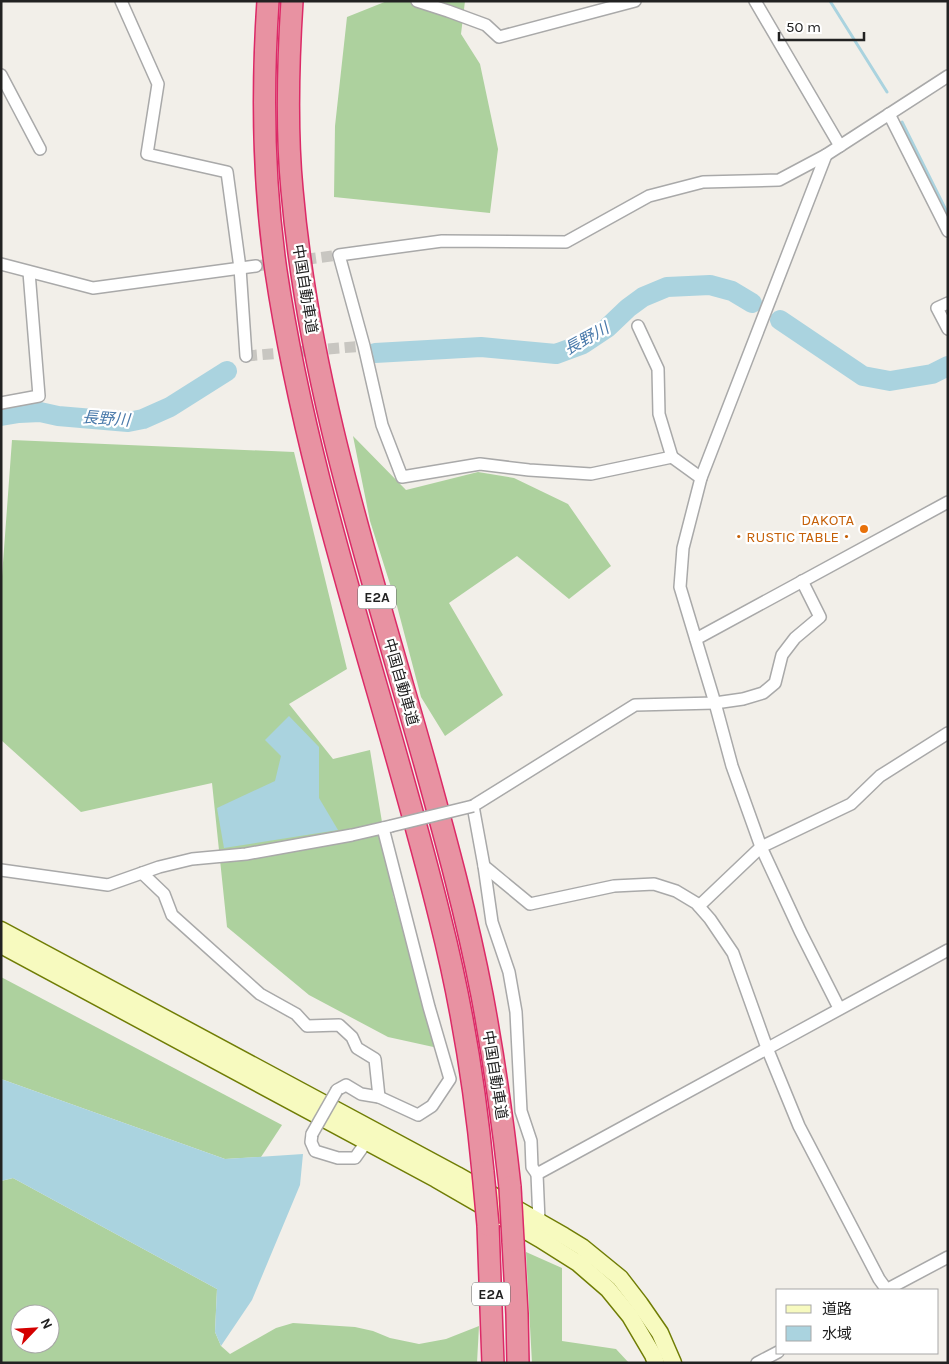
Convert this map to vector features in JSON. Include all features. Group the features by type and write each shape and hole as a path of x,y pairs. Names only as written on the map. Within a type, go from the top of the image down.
{"highway":[{"name":"中国自動車道","path":"268,1 264,57 264,126 268,194 276,270 303,411 322,493 401,770 441,920 458,1000 480,1134 488,1225 493,1363"},
{"name":"中国自動車道","path":"292,1 288,59 288,124 291,180 301,265 326,404 346,487 424,763 464,913 481,992 495,1069 510,1187 518,1363"}],"street":[{"path":"121,1 158,84 147,154 227,172 240,268 246,356"},
{"path":"417,1 486,25 500,37 634,1"},
{"path":"755,1 840,146"},
{"path":"1,75 40,149"},
{"path":"672,457 591,474 529,470 480,464 402,477 382,425 364,346 339,255 442,241 566,242 649,196 703,182 779,180 826,155 948,76"},
{"path":"889,114 948,231"},
{"path":"826,155 701,478 683,548 680,587 732,766 761,847 800,931 839,1008"},
{"path":"1,264 93,288 256,266"},
{"path":"1,402 39,396 29,272"},
{"path":"948,303 937,308 948,328"},
{"path":"638,326 658,368 660,414 672,457 701,478"},
{"path":"696,639 948,502"},
{"path":"1,870 108,885 159,866 192,859 246,854 352,836 473,806 635,705 715,703 744,699 763,693 775,683 782,655 795,638 820,617 802,581"},
{"path":"699,906 761,847 851,804 880,776 948,733"},
{"path":"473,806 492,922 509,972 516,1012 521,1111 532,1141 532,1167 537,1174 539,1221"},
{"path":"366,1141 355,1158 338,1158 314,1150 311,1142 312,1134 337,1090 346,1085 361,1094 379,1097 418,1115 432,1106 450,1079 428,1007 387,827"},
{"path":"484,866 530,904 614,886 654,884 676,891 699,906 710,918 732,953 767,1048 799,1126 879,1279 886,1289"},
{"path":"142,873 164,894 172,915 260,994 296,1014 307,1026 339,1025 352,1037 357,1048 376,1059 379,1097"},
{"path":"1,930 539,1221 582,1248 620,1278 660,1333 674,1363"},
{"path":"1,945 436,1179 578,1263 608,1289 630,1316 656,1363"},
{"path":"537,1174 948,950"},
{"path":"889,1289 948,1257"},
{"path":"757,1363 776,1353"}],"green space":[{"path":"387,1 465,1 461,34 480,64 498,149 490,213 334,197 335,126 347,17"},
{"path":"353,436 406,490 478,472 514,478 568,504 611,566 569,599 517,556 449,603 503,695 445,736 421,697 397,606 370,521"},
{"path":"12,440 294,452 347,669 289,704 333,759 370,750 393,895 438,1048 388,1037 309,995 227,927 212,783 81,812 1,740 1,590"},
{"path":"1,977 282,1125 261,1157 225,1159 1,1079"},
{"path":"13,1178 217,1289 215,1332 221,1346 230,1354 276,1328 293,1323 355,1327 373,1331 390,1338 419,1344 446,1339 479,1326 477,1363 1,1363 1,1181"},
{"path":"526,1252 562,1268 562,1341 616,1349 629,1363 532,1363"}],"water":[{"path":"289,716 319,747 319,798 338,830 224,848 217,808 275,781 281,756 265,740"},
{"path":"1,1079 225,1159 303,1154 300,1185 252,1300 221,1346 215,1332 217,1289 13,1178 1,1181"}],"waterway":[{"path":"830,1 887,92"},
{"path":"902,122 948,214"},
{"name":"長野川","path":"375,353 481,347 556,354 583,344 607,328 643,297 667,287 710,285 732,291 752,303"},
{"name":"長野川","path":"780,320 863,376 890,381 932,374 948,366"},
{"name":"長野川","path":"1,416 40,412 58,416 128,422 143,419 170,407 227,371"}],"tunnel":[{"path":"256,266 339,255"},
{"path":"246,356 364,346"}],"place":[{"name":"DAKOTA ・RUSTIC TABLE・","path":"864,529"}]}
